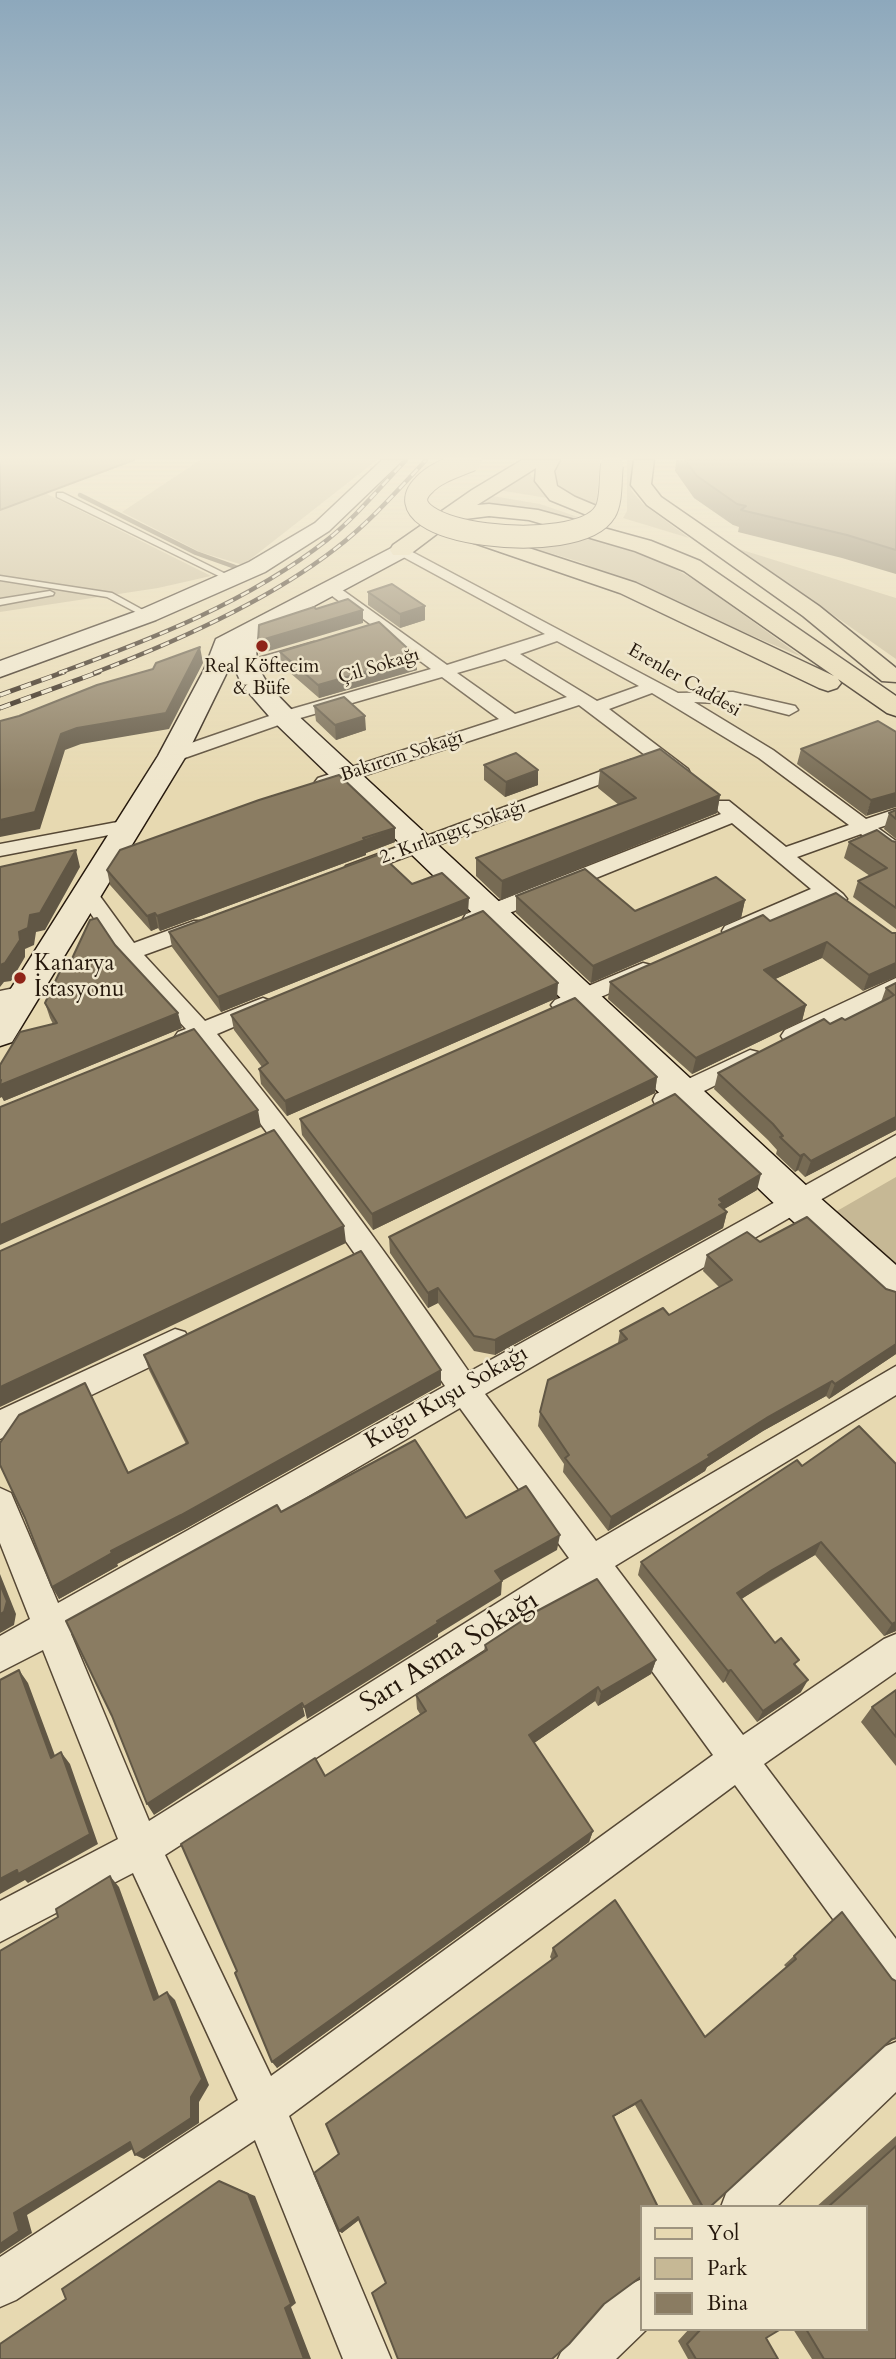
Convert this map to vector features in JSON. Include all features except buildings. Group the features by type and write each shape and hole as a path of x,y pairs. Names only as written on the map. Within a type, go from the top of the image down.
{"main road":[{"path":"582,570 628,587 896,716"},
{"path":"698,570 896,708"},
{"path":"731,570 811,611"},
{"path":"753,570 811,611 896,681"}],"street":[{"path":"0,670 148,615 246,570"},
{"path":"0,1034 12,997 122,846 172,756 223,652 329,587 362,570"},
{"name":"Erenler Caddesi","path":"438,570 675,698 765,754 896,851"},
{"path":"329,587 514,722"},
{"path":"357,634 383,625"},
{"name":"Çil Sokağı","path":"172,756 284,717 507,653 559,635"},
{"path":"223,652 331,642"},
{"path":"223,652 284,717 345,775 796,1200 896,1290"},
{"path":"507,653 588,703 659,756 855,913"},
{"name":"Bakırcın Sokağı","path":"308,788 514,722 654,686"},
{"path":"675,698 722,695 750,697 789,710"},
{"name":"2. Kırlangıç Sokağı","path":"331,878 659,756"},
{"path":"783,855 896,815"},
{"path":"453,928 736,816"},
{"path":"0,850 122,846"},
{"path":"715,939 825,891"},
{"path":"87,892 129,953 202,1032 282,1131 369,1247 464,1389 896,1972"},
{"path":"129,953 218,920"},
{"path":"543,1014 666,960"},
{"path":"643,1111 896,985"},
{"path":"164,1047 277,1001"},
{"name":"Kuğu Kuşu Sokağı","path":"0,1655 896,1144"},
{"path":"0,1425 197,1330"},
{"name":"Sarı Asma Sokağı","path":"0,1922 142,1849 592,1562 896,1379"},
{"path":"0,1503 142,1849 264,2108 367,2359"},
{"path":"0,2284 264,2108 738,1760 896,1651"},
{"path":"745,2205 896,2063"},
{"path":"582,2359 640,2304"}],"lane":[{"path":"214,570 230,578"},
{"path":"0,578 109,595 148,615"},
{"path":"0,602 72,590"}],"green space":[{"path":"0,570 199,570 211,576 158,588 0,612"},
{"path":"599,570 677,570 698,582 802,657"},
{"path":"769,570 807,570 896,598 896,659"},
{"path":"896,1177 896,1273 830,1215"}],"railway":[{"path":"59,673 198,617 284,570"},
{"path":"94,673 219,619 306,570"},
{"path":"0,695 64,672"},
{"path":"0,708 99,672"}],"place":[{"name":"Real Köftecim & Büfe","path":"262,646"},
{"name":"Kanarya İstasyonu","path":"20,978"}]}
